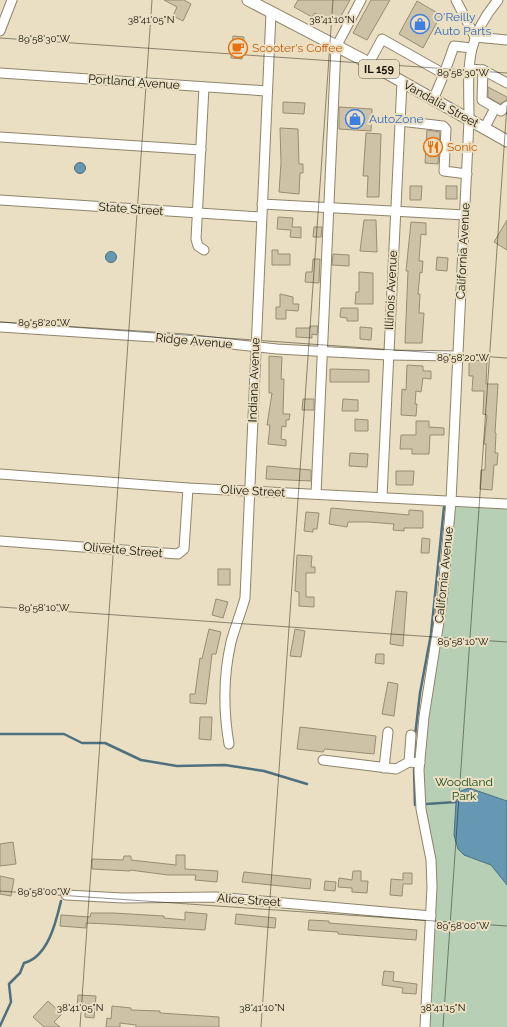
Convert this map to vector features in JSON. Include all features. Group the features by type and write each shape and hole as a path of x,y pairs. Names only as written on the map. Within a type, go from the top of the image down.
{"main road":[{"name":"Vandalia Street","path":"248,0 369,63 507,141"}],"street":[{"path":"0,31 12,0"},
{"path":"316,494 327,208 336,47 361,0"},
{"path":"456,0 475,37 507,40"},
{"name":"California Avenue","path":"425,1027 431,916 431,860 421,809 419,790 420,763 424,717 442,602 451,501 467,174 469,58 471,48 482,22 498,0"},
{"name":"Indiana Avenue","path":"229,744 225,720 224,684 232,640 245,598 271,13"},
{"path":"369,63 382,39 444,74"},
{"path":"433,100 454,46 471,48"},
{"path":"469,69 483,70 507,83"},
{"path":"483,70 482,100 503,111 507,106"},
{"name":"Portland Avenue","path":"0,73 267,91"},
{"name":"Illinois Avenue","path":"382,497 402,82"},
{"path":"204,87 197,244 200,249 204,250"},
{"path":"484,128 495,108"},
{"path":"400,121 441,125 446,129 445,173 467,174"},
{"path":"0,137 201,150"},
{"name":"State Street","path":"0,200 261,217"},
{"path":"262,204 465,215"},
{"name":"Ridge Avenue","path":"0,326 185,339 256,347 321,352 458,356"},
{"name":"Olive Street","path":"0,474 250,492 507,504"},
{"name":"Olivette Street","path":"0,541 178,554 184,549 188,488"},
{"path":"384,768 388,732"},
{"path":"409,762 411,735"},
{"path":"323,760 396,769 409,762 420,763"},
{"name":"Alice Street","path":"66,895 123,898 216,897 431,916"}],"green space":[{"name":"Woodland Park","path":"451,501 507,505 507,1027 425,1027 431,860 420,800 422,736"}],"water":[{"path":"78,163 82,163 84,164 84,172 78,173 75,170 75,166"},
{"path":"109,252 113,252 115,253 115,261 109,262 106,259 106,255"},
{"path":"469,788 507,801 507,885 491,865 464,855 458,849 454,835 456,802 461,791"}],"building":[{"path":"164,0 184,0 191,4 183,21 173,16 177,7"},
{"path":"298,0 350,0 336,25 315,13 312,17 294,7"},
{"path":"371,0 390,0 367,40 353,33"},
{"name":"O'Reilly Auto Parts","path":"417,1 441,15 423,48 399,34"},
{"name":"Scooter's Coffee","path":"233,36 244,37 242,59 231,58"},
{"path":"488,87 507,97 507,100 500,104 488,97"},
{"path":"283,102 305,103 304,114 283,113"},
{"name":"AutoZone","path":"339,107 372,109 371,131 339,129"},
{"path":"280,128 298,129 299,164 303,164 303,173 300,173 299,194 279,192 281,163"},
{"name":"Sonic","path":"427,130 440,132 438,164 425,163"},
{"path":"366,133 381,134 379,197 367,197 368,176 363,176"},
{"path":"410,186 422,186 421,200 410,200"},
{"path":"446,186 457,186 457,199 446,199"},
{"path":"278,217 293,218 292,227 301,227 301,238 290,237 291,230 277,229"},
{"path":"364,220 376,220 377,252 360,251"},
{"path":"507,220 507,250 494,242"},
{"path":"411,222 426,223 426,235 421,234 419,261 423,261 422,273 420,272 418,294 420,294 419,313 424,313 422,343 405,343 408,271 406,271"},
{"path":"314,227 322,227 321,237 313,237"},
{"path":"272,250 278,250 278,254 290,254 290,265 272,265"},
{"path":"333,254 349,255 349,266 332,265"},
{"path":"437,257 448,258 447,271 436,270"},
{"path":"313,259 320,259 319,283 305,282 306,272 312,272"},
{"path":"359,272 373,273 373,304 355,304 356,292 359,292"},
{"path":"280,294 293,297 293,304 299,304 298,311 286,310 286,319 276,319 276,307 280,307"},
{"path":"341,308 358,308 358,321 347,321 347,318 340,317"},
{"path":"310,326 318,326 317,335 312,334 312,338 296,337 296,328 310,328"},
{"path":"360,327 372,328 371,340 360,339"},
{"path":"269,356 282,357 281,379 284,379 283,414 290,414 289,420 286,420 286,427 282,426 281,439 286,440 286,446 268,444 270,425 267,425 272,393 269,393"},
{"path":"469,360 487,361 486,384 498,384 495,453 498,453 497,465 494,465 492,490 480,489 481,470 485,470 486,444 484,444 487,415 483,414 484,391 472,391 473,376 469,376"},
{"path":"407,365 423,366 423,371 431,371 431,379 423,378 421,392 416,391 416,416 401,415 402,389 406,390"},
{"path":"330,369 369,370 369,382 330,382"},
{"path":"303,399 314,399 314,410 302,410"},
{"path":"343,399 358,400 358,411 342,411"},
{"path":"355,419 368,420 368,431 355,431"},
{"path":"416,421 429,421 429,427 444,428 444,435 430,435 429,454 412,454 412,449 400,449 401,435 416,435"},
{"path":"350,453 368,454 367,467 349,466"},
{"path":"267,466 311,470 311,481 266,479"},
{"path":"396,471 414,471 413,485 396,485"},
{"path":"331,508 409,515 409,510 423,511 423,528 404,528 404,531 393,530 394,524 348,522 347,527 329,524"},
{"path":"306,512 319,513 317,529 313,529 313,532 304,531"},
{"path":"422,538 430,539 429,553 421,553"},
{"path":"297,555 312,556 311,567 315,567 315,573 306,573 306,597 314,597 314,607 299,606 299,592 295,591"},
{"path":"218,569 230,569 230,585 218,585"},
{"path":"396,591 407,592 403,646 390,644"},
{"path":"216,599 228,602 223,618 212,615"},
{"path":"209,629 221,632 216,654 212,654 206,704 190,703 190,694 195,694 200,658 202,659"},
{"path":"295,629 305,631 301,657 290,656"},
{"path":"376,654 384,654 384,664 375,663"},
{"path":"388,682 398,684 394,716 382,714"},
{"path":"200,717 212,717 211,740 199,739"},
{"path":"300,727 376,736 374,754 325,749 323,752 297,749"},
{"path":"13,842 16,864 0,866 0,844"},
{"path":"176,855 185,855 185,869 218,871 217,882 195,880 196,875 168,875 130,870 92,869 92,859 123,860 124,856 131,856 131,860 176,865"},
{"path":"353,871 361,871 361,881 368,881 367,893 352,892 352,888 338,887 339,878 352,880"},
{"path":"244,872 311,879 310,889 242,882"},
{"path":"403,873 412,873 412,884 403,884 402,896 390,895 391,879 403,880"},
{"path":"0,876 14,879 11,896 0,894"},
{"path":"325,881 336,882 335,891 324,890"},
{"path":"185,912 207,914 205,930 86,923 86,928 60,926 61,915 90,917 91,913 113,913 164,916 164,918 185,920"},
{"path":"236,914 276,918 275,928 235,924"},
{"path":"309,920 417,930 416,940 338,934 338,932 308,930"},
{"path":"384,971 394,972 393,981 417,984 416,994 402,993 403,988 382,985"},
{"path":"78,995 96,996 94,1018 85,1017 85,1012 77,1011"},
{"path":"48,1001 62,1014 54,1022 60,1027 44,1027 33,1017"},
{"path":"112,1006 131,1008 131,1010 160,1011 160,1013 219,1017 219,1027 136,1027 136,1025 120,1023 120,1027 106,1027 107,1018 111,1019"}],"waterway":[{"path":"415,736 420,693 431,634 444,507"},
{"path":"0,734 64,734 82,743 105,743 141,760 177,766 225,765 264,771 307,784"},
{"path":"414,756 415,741"},
{"path":"414,769 415,805"},
{"path":"426,804 456,802"},
{"path":"0,1026 11,1002 9,984 20,973 24,963 39,954 45,946 50,938 61,901"}],"place":[{"name":"O'Reilly Auto Parts","path":"420,24"},
{"name":"Scooter's Coffee","path":"238,48"},
{"name":"AutoZone","path":"355,119"},
{"name":"Sonic","path":"433,147"}]}
